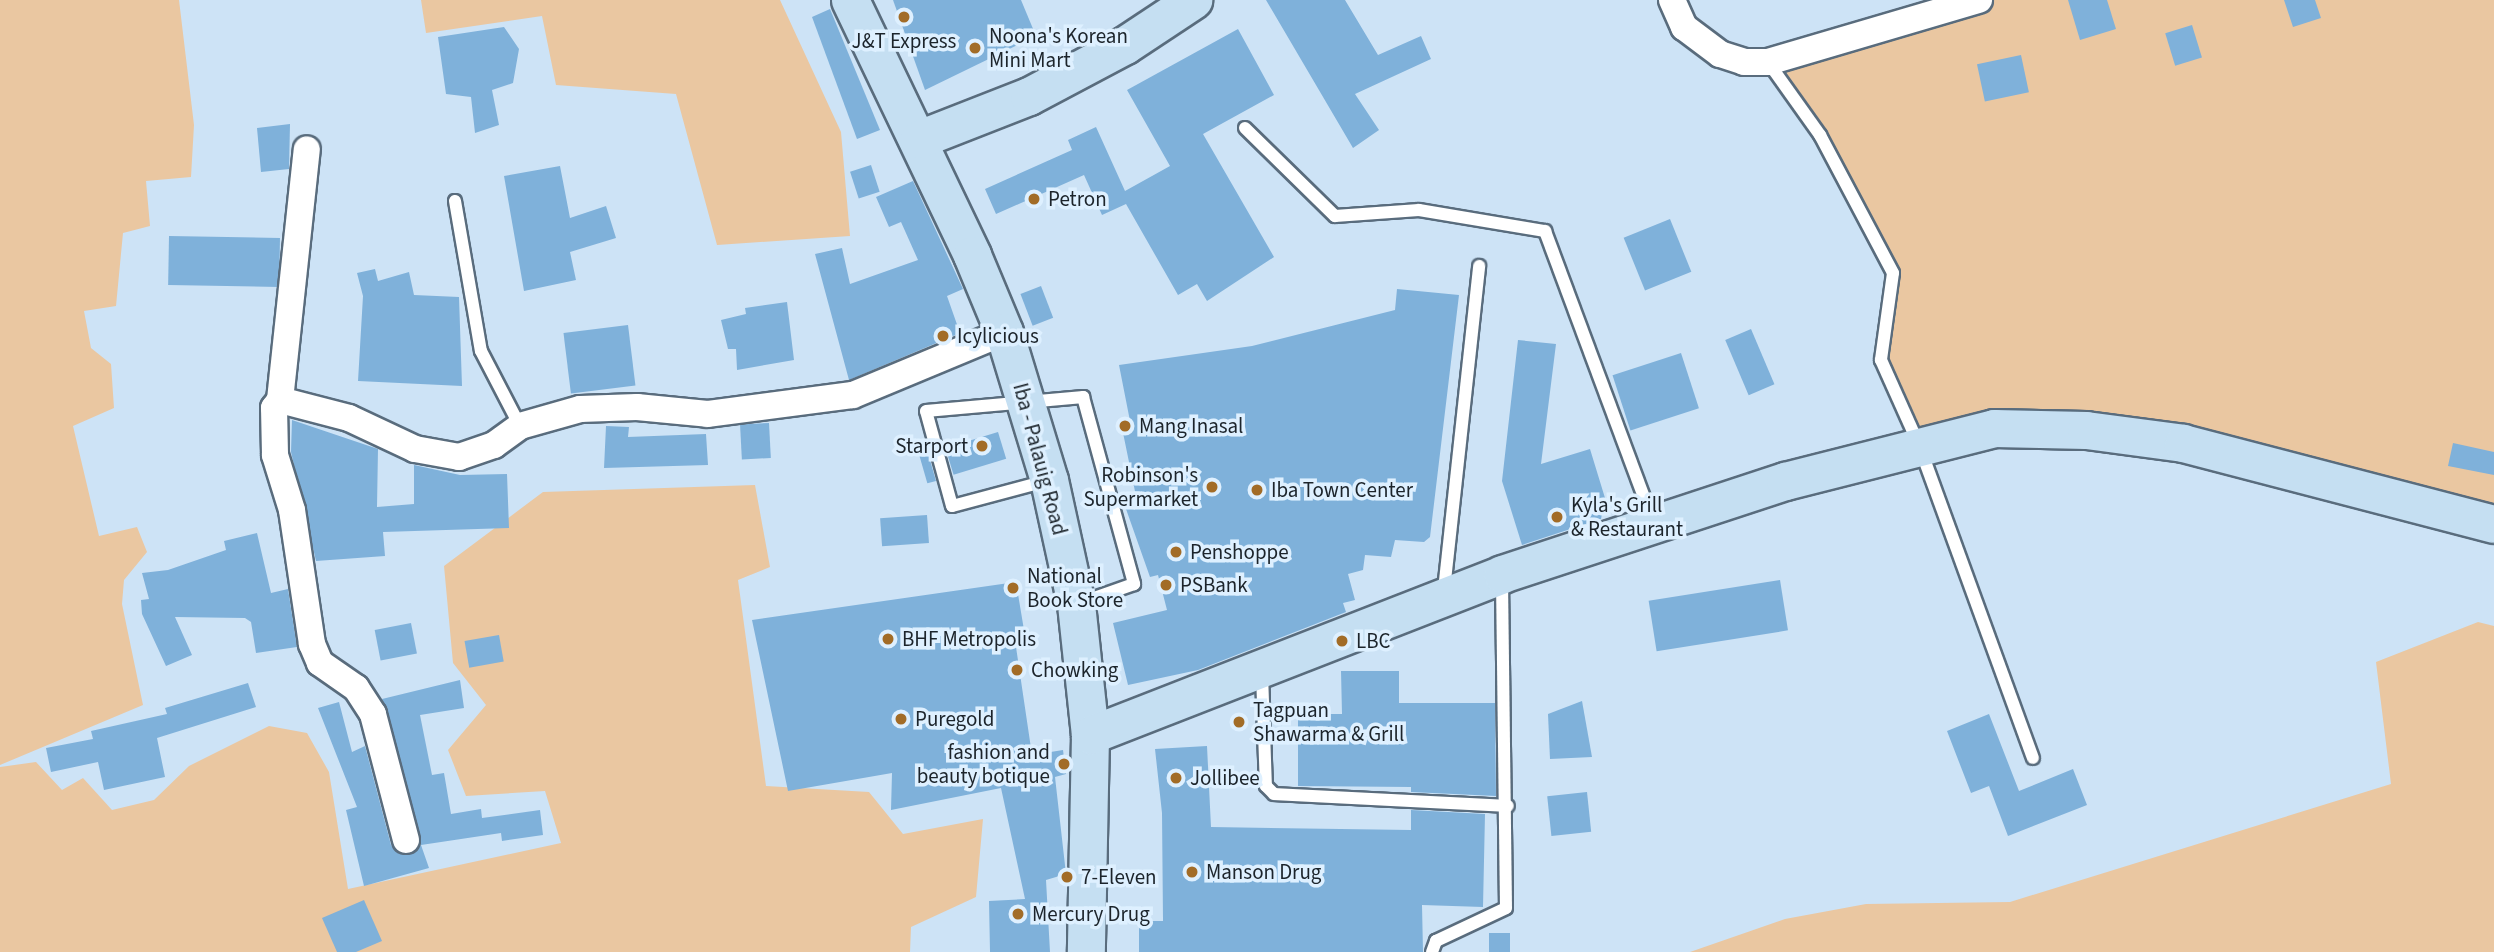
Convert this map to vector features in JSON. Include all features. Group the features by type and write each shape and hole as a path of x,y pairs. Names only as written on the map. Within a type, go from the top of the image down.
{"main road":[{"name":"Iba - Palauig Road","path":"850,0 919,139 1004,332 1049,480 1076,604 1090,734 1087,952"},
{"path":"919,139 1029,96 1186,3"},
{"path":"1090,734 1262,670 1502,574 1919,445 1994,428 2100,432 2183,443 2494,524"}],"street":[{"path":"1672,0 1684,27 1720,54 1768,62 1979,0"},
{"path":"307,149 280,400 274,408 275,455 292,510 312,644 320,663 356,688 373,714 406,840"},
{"path":"280,400 340,414 415,449 459,457 494,445 520,426 580,409 637,407 708,414 852,395 1004,332"}],"lane":[{"path":"1768,62 1820,135 1894,273 1881,360 1919,445 2033,758"},
{"path":"1245,128 1335,216 1419,210 1545,231 1655,525"},
{"path":"455,201 481,351 520,426"},
{"path":"1443,598 1479,266"},
{"path":"1049,480 952,506 926,411 1025,400 1083,397 1133,584 1076,604"},
{"path":"1432,952 1436,941 1506,908 1508,806 1502,574"},
{"path":"1262,670 1266,786 1274,794 1508,806"}],"shaded area":[{"path":"0,0 179,0 194,125 191,177 146,181 150,226 123,233 116,306 84,311 91,348 111,364 114,408 73,426 99,536 137,527 147,552 124,580 122,604 143,705 0,765"},
{"path":"421,0 780,0 841,132 850,236 717,245 676,94 556,85 542,16 426,33"},
{"path":"1969,0 2494,0 2494,524 2183,443 1919,445 1881,360 1893,273 1820,135 1768,62"},
{"path":"755,485 770,567 738,580 766,786 869,792 903,834 983,819 976,897 911,927 910,952 0,952 0,767 36,762 62,790 83,778 112,810 154,800 189,766 269,726 307,733 329,772 348,889 561,843 545,791 466,796 448,750 486,705 453,663 444,566 543,492"},
{"path":"2478,622 2494,626 2494,952 1690,952 1785,919 1866,904 2010,902 2391,784 2376,662"}],"building":[{"path":"893,0 1021,0 1036,36 925,90"},
{"path":"1266,0 1345,0 1378,55 1421,36 1431,59 1355,94 1379,130 1353,148"},
{"path":"2068,0 2107,0 2116,29 2080,40"},
{"path":"2284,0 2315,0 2321,18 2293,27"},
{"path":"830,9 880,130 857,139 812,17"},
{"path":"2192,25 2202,58 2175,66 2165,33"},
{"path":"504,27 519,49 513,83 492,90 499,125 475,133 471,97 446,94 438,37"},
{"path":"1238,29 1274,95 1203,134 1274,257 1207,301 1197,284 1178,295 1126,204 1102,215 1084,175 996,214 985,189 1072,150 1068,140 1096,127 1125,191 1170,166 1127,90"},
{"path":"2021,55 2029,92 1985,102 1977,64"},
{"path":"290,124 289,169 261,172 257,128"},
{"path":"871,165 880,192 859,198 850,172"},
{"path":"560,166 570,218 606,206 616,238 570,252 576,280 524,291 504,176"},
{"path":"913,181 963,289 947,296 960,333 849,380 815,254 842,248 850,284 918,260 901,222 889,227 876,197"},
{"path":"1670,219 1691,272 1645,291 1624,238"},
{"path":"169,236 280,238 279,287 168,285"},
{"path":"375,269 378,281 409,272 414,295 459,297 462,386 358,381 363,296 357,273"},
{"path":"1041,286 1053,318 1033,326 1020,294"},
{"name":"Iba Town Center","path":"1397,289 1459,295 1430,537 1424,542 1395,540 1391,557 1365,555 1363,570 1348,574 1355,600 1343,603 1346,612 1198,670 1128,685 1113,623 1167,610 1158,575 1150,577 1126,509 1138,506 1121,423 1130,421 1119,365 1252,346 1395,310"},
{"path":"787,302 794,360 737,370 736,349 728,349 721,320 746,314 745,308"},
{"path":"628,325 635,386 571,393 563,333"},
{"path":"1751,329 1774,384 1749,395 1725,340"},
{"path":"1518,340 1556,344 1541,464 1590,449 1605,498 1601,519 1522,545 1502,481"},
{"path":"1681,353 1699,408 1630,430 1613,375"},
{"path":"292,420 378,449 377,507 414,504 414,465 460,475 507,474 509,528 383,532 385,556 316,561 291,452"},
{"path":"769,423 771,458 742,459 740,425"},
{"path":"606,426 629,427 628,437 706,434 708,465 604,468"},
{"path":"998,432 1006,459 954,475 945,448"},
{"path":"2453,443 2494,452 2494,475 2448,466"},
{"path":"928,453 936,481 927,483 919,455"},
{"path":"927,515 929,543 882,546 880,518"},
{"path":"257,533 271,593 288,589 297,647 256,653 251,622 245,618 175,617 192,655 166,666 142,614 141,600 149,599 142,573 168,570 226,550 224,541"},
{"path":"1780,580 1788,630 1657,651 1649,601"},
{"path":"1016,582 1024,630 1016,647 1032,755 1063,750 1066,774 1055,777 1066,874 1046,880 1050,952 990,952 989,901 1025,899 1001,788 891,810 892,773 788,791 752,620"},
{"path":"411,623 417,653 381,660 375,630"},
{"path":"499,635 504,662 469,668 465,641"},
{"path":"1341,671 1399,671 1399,703 1495,703 1496,796 1411,792 1411,787 1298,786 1298,714 1342,714"},
{"path":"460,680 464,708 420,715 432,775 444,773 451,814 481,809 482,818 540,810 543,835 502,841 501,833 421,845 382,699"},
{"path":"248,683 256,707 157,738 165,777 104,790 98,762 51,772 46,748 93,739 91,731 167,714 165,708"},
{"path":"1582,701 1592,757 1550,759 1548,714"},
{"path":"339,702 352,752 365,746 391,845 403,855 421,845 429,868 364,886 346,810 357,807 318,708"},
{"path":"1989,714 2019,791 2073,769 2087,805 2008,836 1989,786 1971,793 1947,731"},
{"path":"1207,746 1211,827 1411,830 1411,810 1485,814 1483,907 1422,905 1423,952 1139,952 1139,921 1163,921 1162,813 1155,749"},
{"path":"1587,792 1591,832 1551,836 1547,796"},
{"path":"364,900 382,941 356,952 337,952 322,918"},
{"path":"1489,933 1510,933 1510,952 1489,952"}],"place":[{"name":"J&T Express","path":"904,17"},
{"name":"Noona's Korean Mini Mart","path":"975,48"},
{"name":"Petron","path":"1034,199"},
{"name":"Icylicious","path":"943,336"},
{"name":"Mang Inasal","path":"1125,426"},
{"name":"Starport","path":"982,446"},
{"name":"Robinson's Supermarket","path":"1212,487"},
{"name":"Iba Town Center","path":"1257,490"},
{"name":"Kyla's Grill & Restaurant","path":"1557,517"},
{"name":"Penshoppe","path":"1176,552"},
{"name":"PSBank","path":"1166,585"},
{"name":"National Book Store","path":"1013,588"},
{"name":"BHF Metropolis","path":"888,639"},
{"name":"LBC","path":"1342,641"},
{"name":"Chowking","path":"1017,670"},
{"name":"Puregold","path":"901,719"},
{"name":"Tagpuan Shawarma & Grill","path":"1239,722"},
{"name":"fashion and beauty botique","path":"1064,764"},
{"name":"Jollibee","path":"1176,778"},
{"name":"Manson Drug","path":"1192,872"},
{"name":"7-Eleven","path":"1067,877"},
{"name":"Mercury Drug","path":"1018,914"}]}
